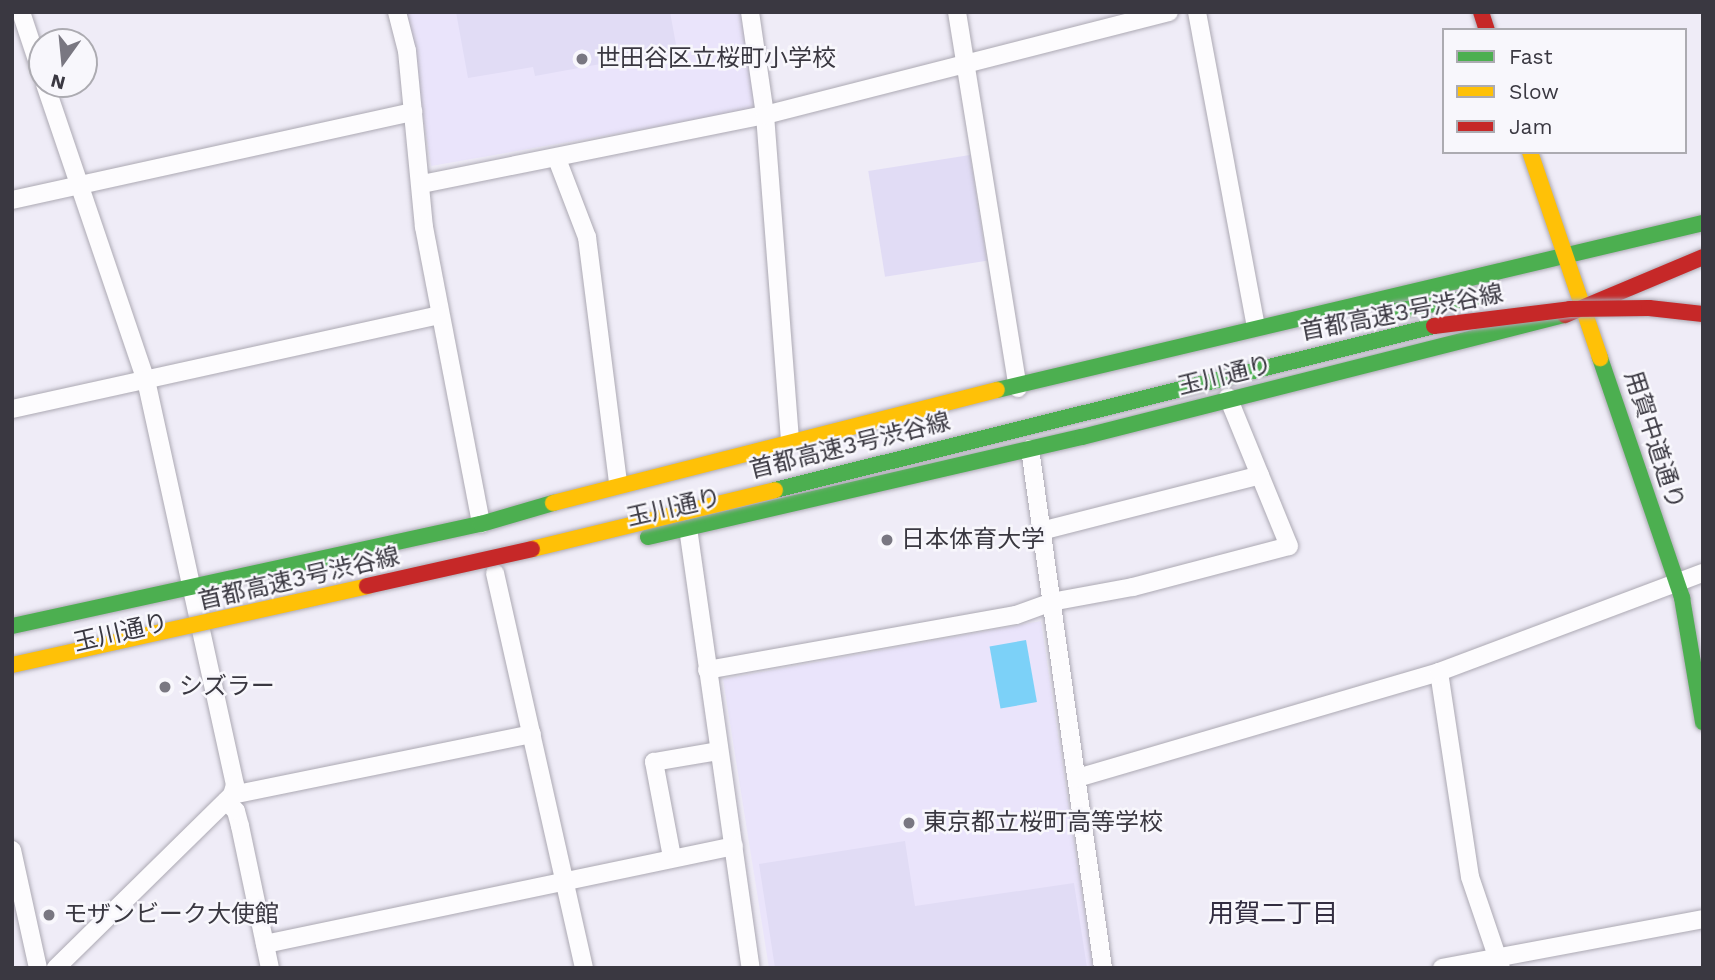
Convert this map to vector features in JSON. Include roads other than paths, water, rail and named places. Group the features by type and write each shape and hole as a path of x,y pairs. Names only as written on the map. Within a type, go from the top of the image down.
{"main road":[{"name":"用賀中道通り","path":"1531,154 1677,584 1703,722"},
{"name":"玉川通り","path":"12,626 481,524 618,484 790,441 1020,398 1256,326 1566,258 1703,223"},
{"name":"玉川通り","path":"12,681 1030,449 1228,397 1588,318 1703,257"},
{"path":"1553,289 1678,289"},
{"name":"首都高速3号渋谷線","path":"1055,395 1353,320 1513,292"},
{"name":"首都高速3号渋谷線","path":"12,665 612,531 1399,332 1490,316 1570,309 1649,308 1703,314"},
{"name":"首都高速3号渋谷線","path":"12,643 538,526"}],"street":[{"path":"20,12 28,35"},
{"path":"397,12 407,51 440,315 481,524"},
{"path":"750,12 765,115 790,441"},
{"path":"957,12 1020,398"},
{"path":"422,184 765,115 1169,12"},
{"path":"1197,12 1256,326"},
{"path":"50,98 146,380 236,785 229,798 56,968"},
{"path":"12,200 413,111"},
{"path":"556,159 587,237 618,484"},
{"path":"12,409 440,315"},
{"path":"1588,318 1703,328"},
{"path":"707,670 1016,615 1051,602 1133,587 1289,546 1228,397"},
{"path":"1030,449 1102,968"},
{"path":"1041,531 1260,475"},
{"path":"688,528 751,968"},
{"path":"495,573 584,968"},
{"path":"1077,778 1440,672 1703,573"},
{"path":"1440,672 1470,877 1498,963"},
{"path":"229,798 363,772 532,734"},
{"path":"672,857 654,762 719,751"},
{"path":"229,798 240,826 270,968"},
{"path":"265,944 563,878 734,846"},
{"path":"12,850 38,968"},
{"path":"1442,968 1498,963 1703,919"}],"water":[{"path":"1026,640 1037,702 1001,708 990,646"}],"place":[{"name":"世田谷区立桜町小学校","path":"582,59"},
{"name":"日本体育大学","path":"887,540"},
{"name":"シズラー","path":"165,687"},
{"name":"東京都立桜町高等学校","path":"909,823"},
{"name":"モザンビーク大使館","path":"49,915"}],"district":[{"name":"用賀二丁目","path":"1273,914"}]}
